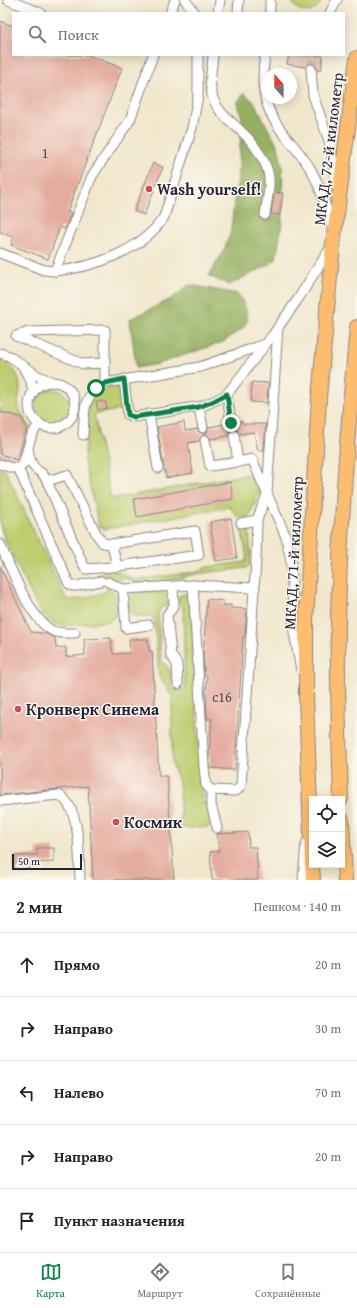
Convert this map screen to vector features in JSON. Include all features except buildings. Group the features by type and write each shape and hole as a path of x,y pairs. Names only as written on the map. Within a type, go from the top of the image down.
{"highway":[{"name":"МКАД, 72-й километр","path":"334,240 357,58"},
{"name":"МКАД, 71-й километр","path":"311,832 306,696 306,620 319,398 334,240"},
{"path":"341,796 338,696 338,620 341,542 350,400 357,327"},
{"path":"343,832 345,880"},
{"name":"МКАД, 71-й километр","path":"312,868 313,880"}],"street":[{"path":"8,0 38,12"},
{"path":"170,12 175,0"},
{"path":"184,0 194,12"},
{"path":"218,12 220,0"},
{"path":"238,12 239,0"},
{"path":"270,0 270,12"},
{"path":"331,12 337,0"},
{"path":"54,271 92,176 130,120 151,56"},
{"path":"0,253 44,270 54,271 73,269 113,257 138,242 158,227 164,217 192,128 198,96 198,56"},
{"path":"213,56 211,90 213,99 220,111 249,140 265,163 268,170 270,179 265,215"},
{"path":"124,379 128,415 134,417 199,407 227,394 298,299 334,240 320,190 312,170 297,148 276,124 266,104 262,88 264,56"},
{"path":"311,69 313,95 330,144 339,195"},
{"path":"193,585 206,785 211,790 236,791 241,786 255,588 257,520 267,494 278,327"},
{"path":"105,362 83,364 16,336 29,332 105,330 106,383"},
{"path":"83,435 85,405 89,396 96,388 106,383 200,367 265,344"},
{"path":"0,353 9,356 38,376 55,382 63,385 70,391 74,399 75,408 72,416 66,424 51,428 34,419 31,412 30,403 33,393 38,387 46,383 55,382"},
{"path":"22,365 31,381 33,393"},
{"path":"227,394 231,423"},
{"path":"199,407 203,428"},
{"path":"149,414 158,468"},
{"path":"0,464 12,468 18,468 23,465 31,437 39,423"},
{"path":"234,435 238,462"},
{"path":"205,440 210,466 252,459 286,537 291,561 294,632 306,696"},
{"path":"28,449 35,468 43,473 47,481 86,568 117,567 199,555 195,530 112,544 103,543 97,535 67,475 47,481"},
{"path":"18,468 69,584 72,586 104,582 123,589 193,585 255,588"},
{"path":"241,523 257,520"},
{"path":"112,544 117,567"},
{"path":"1,547 36,618 54,631 75,633"},
{"path":"173,587 174,606 167,615 171,655 177,664 178,684"},
{"path":"123,589 126,628 149,625"},
{"path":"211,790 211,804 217,828"},
{"path":"303,880 310,794"},
{"path":"0,801 59,795 65,798 70,805 76,824 80,880"}],"green space":[{"path":"293,0 322,0 316,8 307,12 297,8 293,3"},
{"path":"244,93 254,102 278,146 282,165 282,223 276,259 268,265 229,285 209,276 224,250 231,232 233,209 237,190 242,117 237,103"},
{"path":"189,285 238,294 245,306 248,320 243,328 223,342 158,364 136,368 130,319 171,299"},
{"path":"0,359 12,367 17,374 20,383 18,405 31,429 20,461 16,464 0,458 0,454 17,460 27,428 21,417 0,412"},
{"path":"112,386 118,389 120,395 120,410 94,414 111,499 261,472 261,488 249,517 238,518 229,507 106,529 99,526 84,461 89,406 93,396"},
{"path":"50,389 56,389 60,390 67,396 70,406 69,413 63,420 56,423 50,423 46,422 39,416 36,409 36,403 37,399 43,392"},
{"path":"0,468 5,470 66,599 75,600 105,592 107,587 117,598 116,614 109,621 63,626 52,623 39,610 5,540 0,525"},
{"path":"247,526 249,528 251,563 246,568 195,574 163,582 138,584 125,578 114,580 103,576 102,574 104,571 119,572 135,580 195,572 208,567 245,562 247,557 241,527"},
{"path":"135,592 162,592 167,596 168,605 160,608 158,613 161,660 170,671 172,686 178,691 185,688 183,607 178,602 178,597 180,595 187,594 190,597 202,803 207,804 212,822 208,827 184,828 181,826 179,783 172,763 172,696 159,676 154,618 150,616 134,616 128,610 128,597"}],"tunnel":[{"path":"311,69 314,56"}],"place":[{"name":"Wash yourself!","path":"149,189"},
{"name":"Кронверк Синема","path":"18,709"},
{"name":"Космик","path":"116,822"}],"route":[{"path":"96,388 106,383 124,379 128,415 134,417 199,407 227,394 231,423"}]}
